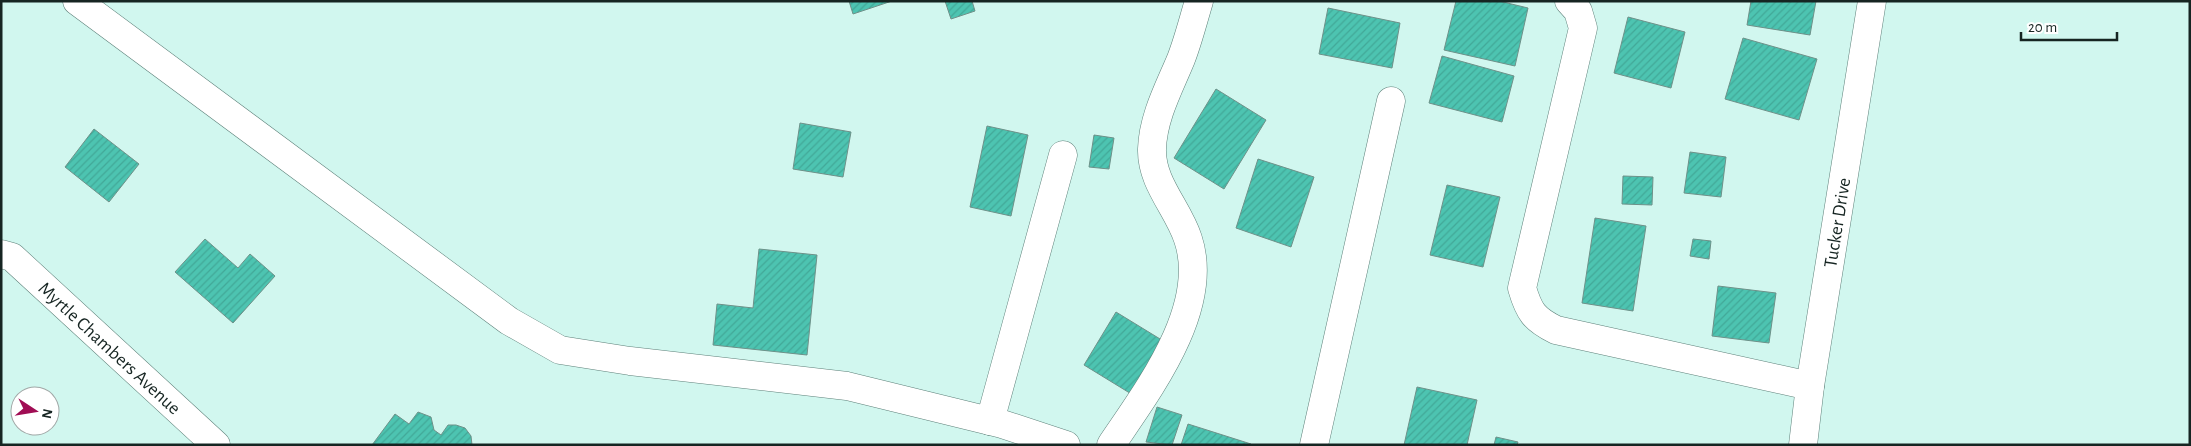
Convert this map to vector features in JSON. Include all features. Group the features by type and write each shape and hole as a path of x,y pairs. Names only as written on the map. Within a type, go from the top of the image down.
{"street":[{"path":"77,1 509,321 560,350 630,361 847,386 990,421 1066,445"},
{"path":"1111,445 1151,386 1189,302 1192,286 1192,256 1188,237 1153,169 1152,150 1154,129 1182,58 1199,1"},
{"path":"1569,1 1578,11 1583,28 1522,288 1527,307 1539,321 1556,330 1810,386"},
{"name":"Tucker Drive","path":"1803,445 1810,386 1872,1"},
{"path":"1314,445 1391,101"},
{"path":"990,421 1063,155"},
{"name":"Myrtle Chambers Avenue","path":"1,254 12,257 216,445"}],"building":[{"path":"849,1 892,1 853,14"},
{"path":"945,1 972,1 975,11 951,19"},
{"path":"1456,1 1499,1 1528,8 1515,66 1444,50"},
{"path":"1751,1 1816,1 1810,35 1747,25"},
{"path":"1328,8 1400,23 1392,68 1319,54"},
{"path":"1628,17 1685,32 1671,88 1614,73"},
{"path":"1743,38 1817,59 1799,120 1725,99"},
{"path":"1442,56 1514,76 1502,122 1429,103"},
{"path":"1216,89 1266,120 1224,189 1174,158"},
{"path":"800,123 851,132 843,177 793,169"},
{"path":"987,126 1028,135 1011,216 970,207"},
{"path":"94,129 139,164 109,202 65,167"},
{"path":"1094,135 1114,138 1109,169 1089,167"},
{"path":"1690,152 1726,157 1721,197 1684,193"},
{"path":"1258,159 1314,177 1291,247 1236,228"},
{"path":"1623,176 1653,177 1652,205 1622,204"},
{"path":"1447,185 1500,197 1483,267 1430,255"},
{"path":"1595,218 1646,226 1633,311 1582,303"},
{"path":"205,239 238,268 250,254 275,276 233,323 175,272"},
{"path":"1693,239 1711,241 1709,259 1690,256"},
{"path":"759,249 817,255 807,355 713,345 717,304 753,308"},
{"path":"1718,286 1776,293 1769,343 1712,336"},
{"path":"1116,312 1165,342 1133,395 1084,365"},
{"path":"1417,387 1477,400 1467,445 1404,445"},
{"path":"1157,407 1182,415 1172,445 1146,442"},
{"path":"418,412 431,417 434,430 441,435 448,425 465,428 471,436 472,445 372,445 395,414 409,424"},
{"path":"1188,424 1251,444 1251,445 1181,445"},
{"path":"1496,437 1518,442 1517,445 1494,445"}]}
